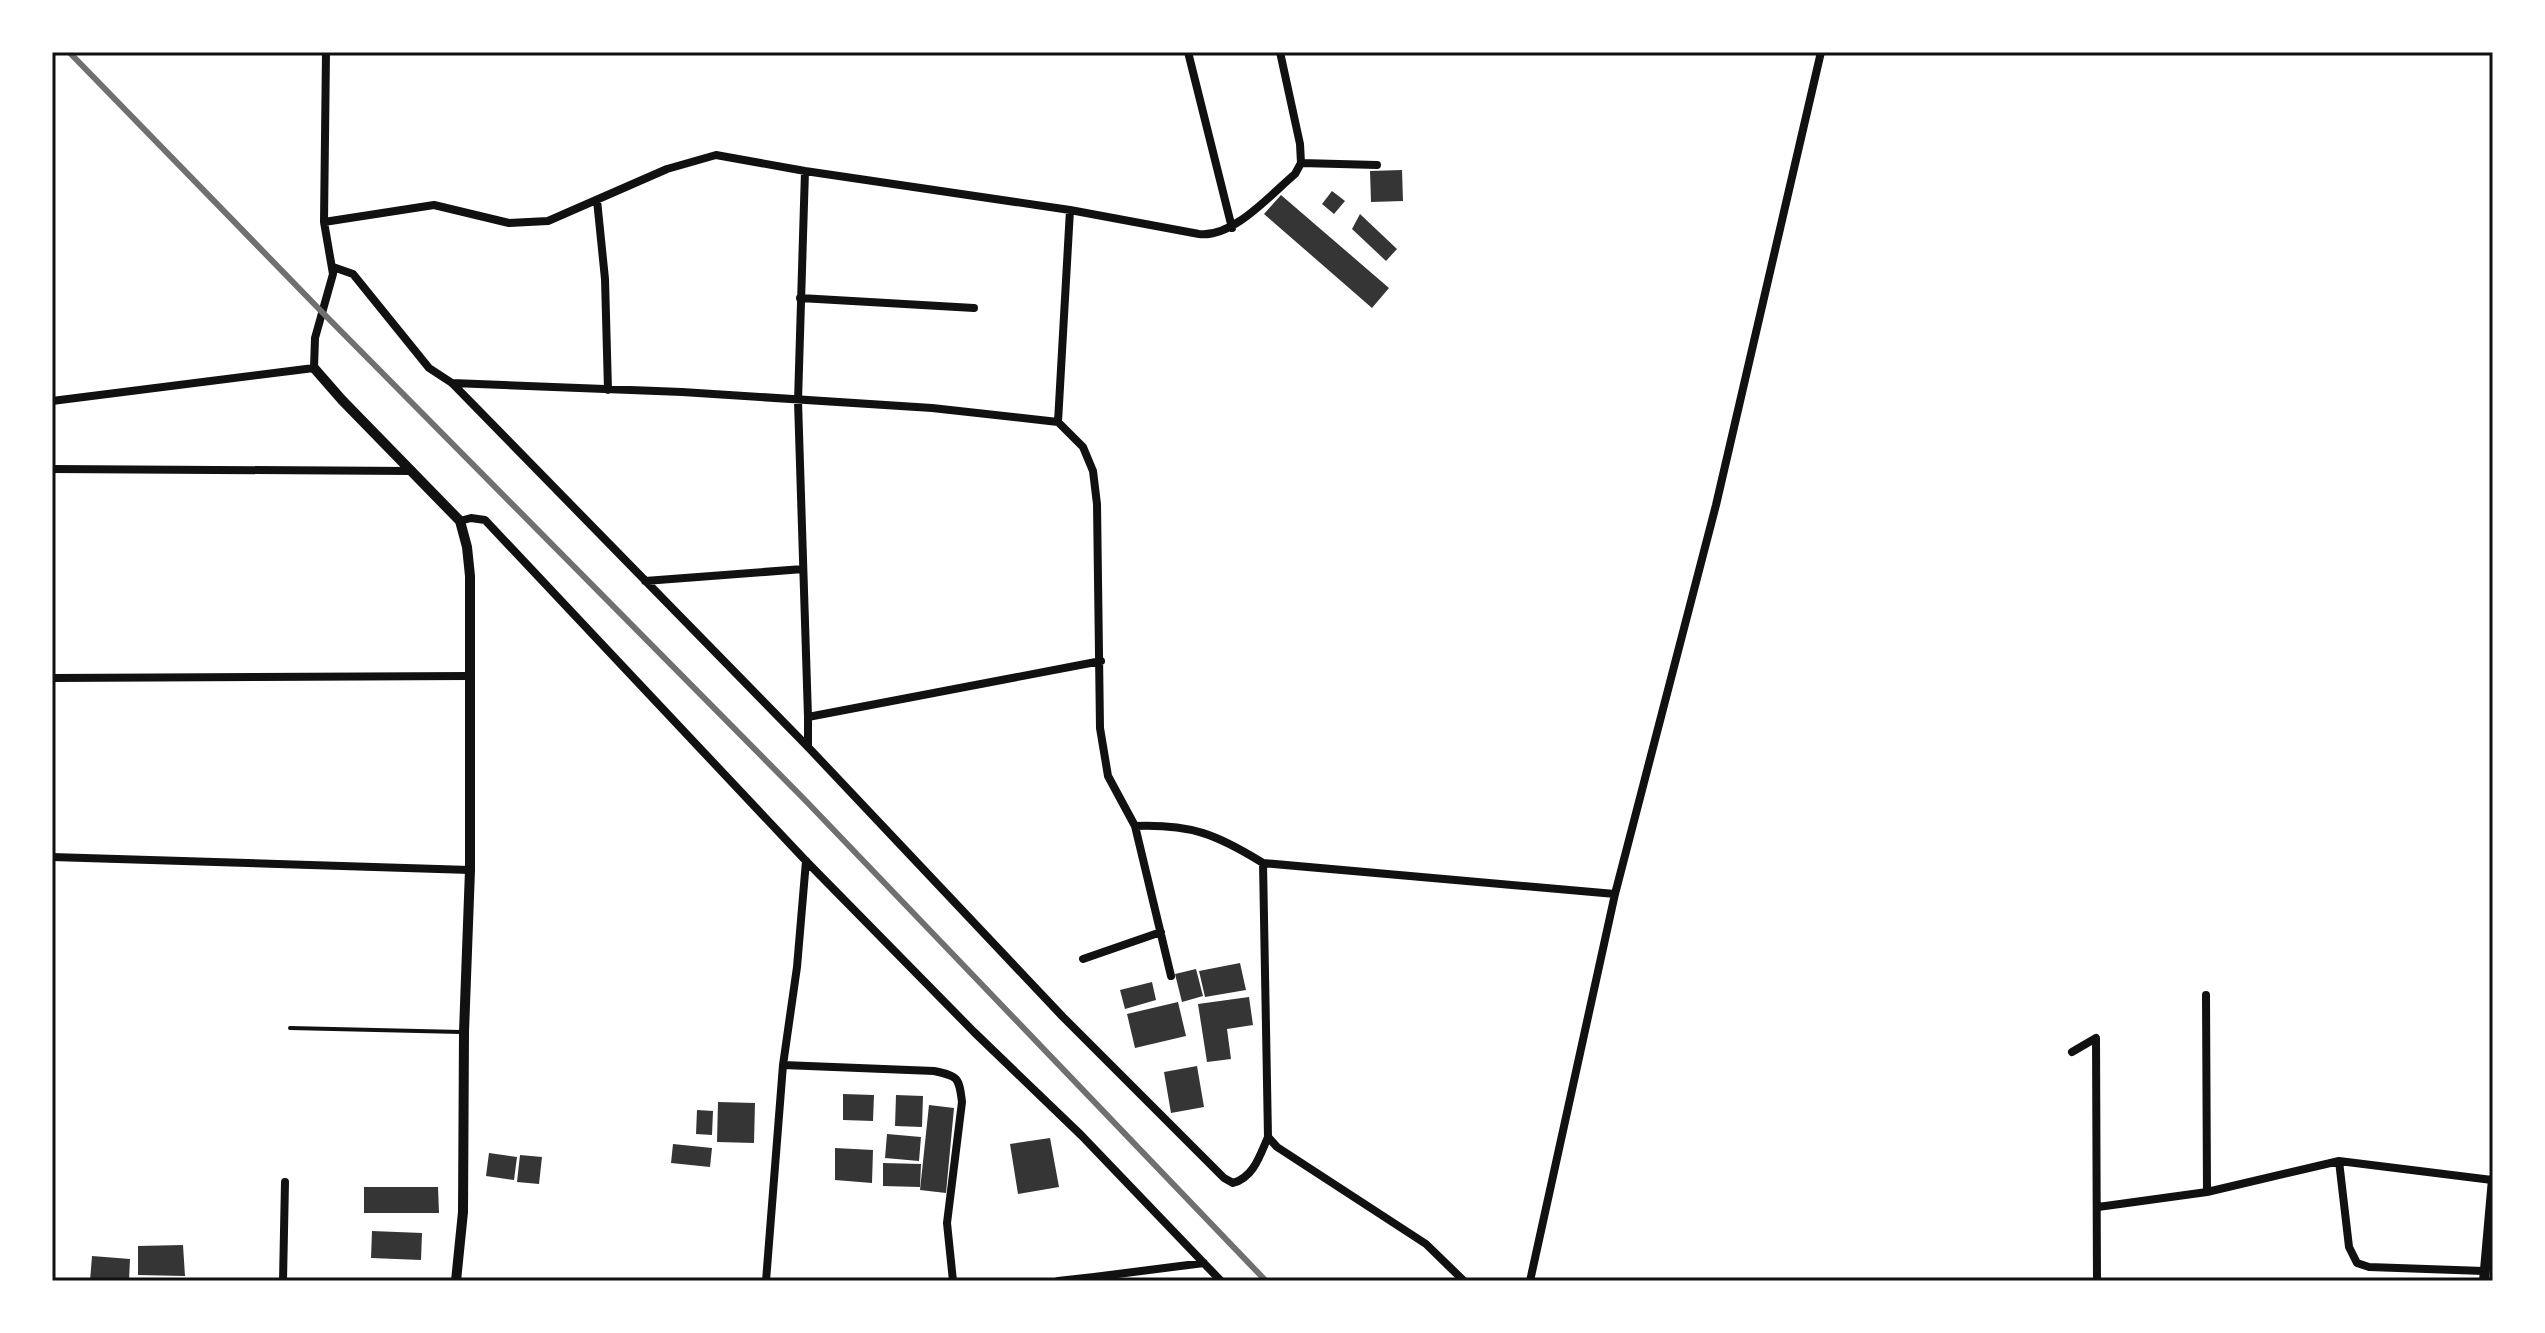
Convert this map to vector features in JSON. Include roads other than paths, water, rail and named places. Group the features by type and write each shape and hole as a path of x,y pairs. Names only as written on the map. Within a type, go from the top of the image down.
{"street":[{"path":"326,52 324,222 333,274 315,338 314,368 460,521 467,547 470,576 470,870 464,1032 463,1212 456,1281"},
{"path":"1188,52 1232,228"},
{"path":"324,222 434,205 509,223 548,221 667,169 716,155 1216,235 1232,228 1295,174 1301,163 1300,144 1280,52"},
{"path":"1530,1281 1615,894 1716,505 1821,52"},
{"path":"1301,163 1377,165"},
{"path":"805,171 798,401 808,747"},
{"path":"597,200 605,279 608,390"},
{"path":"1058,422 1070,210"},
{"path":"333,267 353,274 429,368 452,383 808,747 1063,1017 1224,1178 1233,1183 1245,1180 1268,1137 1263,863"},
{"path":"800,298 974,308"},
{"path":"52,401 314,368"},
{"path":"452,383 682,392 932,408 1058,422 1083,447 1093,471 1097,504 1100,728 1108,776 1135,826 1171,976"},
{"path":"52,469 413,471"},
{"path":"460,521 471,518 485,520 806,861 974,1032 1081,1135 1221,1281"},
{"path":"645,581 803,569"},
{"path":"808,717 1101,661"},
{"path":"52,678 470,676"},
{"path":"1135,826 1166,825 1203,831 1233,844 1263,863 1615,894"},
{"path":"52,857 470,870"},
{"path":"766,1281 783,1065 797,967 806,861"},
{"path":"1083,959 1161,932"},
{"path":"2206,995 2207,1192"},
{"path":"2072,1052 2096,1038 2097,1281"},
{"path":"783,1065 934,1071 954,1075 960,1083 962,1102 947,1223 953,1281"},
{"path":"1268,1137 1277,1147 1426,1244 1464,1281"},
{"path":"2098,1207 2207,1192 2339,1161 2492,1180 2484,1276 2369,1267 2357,1263 2349,1247 2339,1161"},
{"path":"283,1281 285,1182"},
{"path":"1058,1281 1095,1279 1204,1263"}],"lane":[{"path":"290,1028 464,1032"}],"railway":[{"path":"69,52 805,800 1266,1281"}]}
